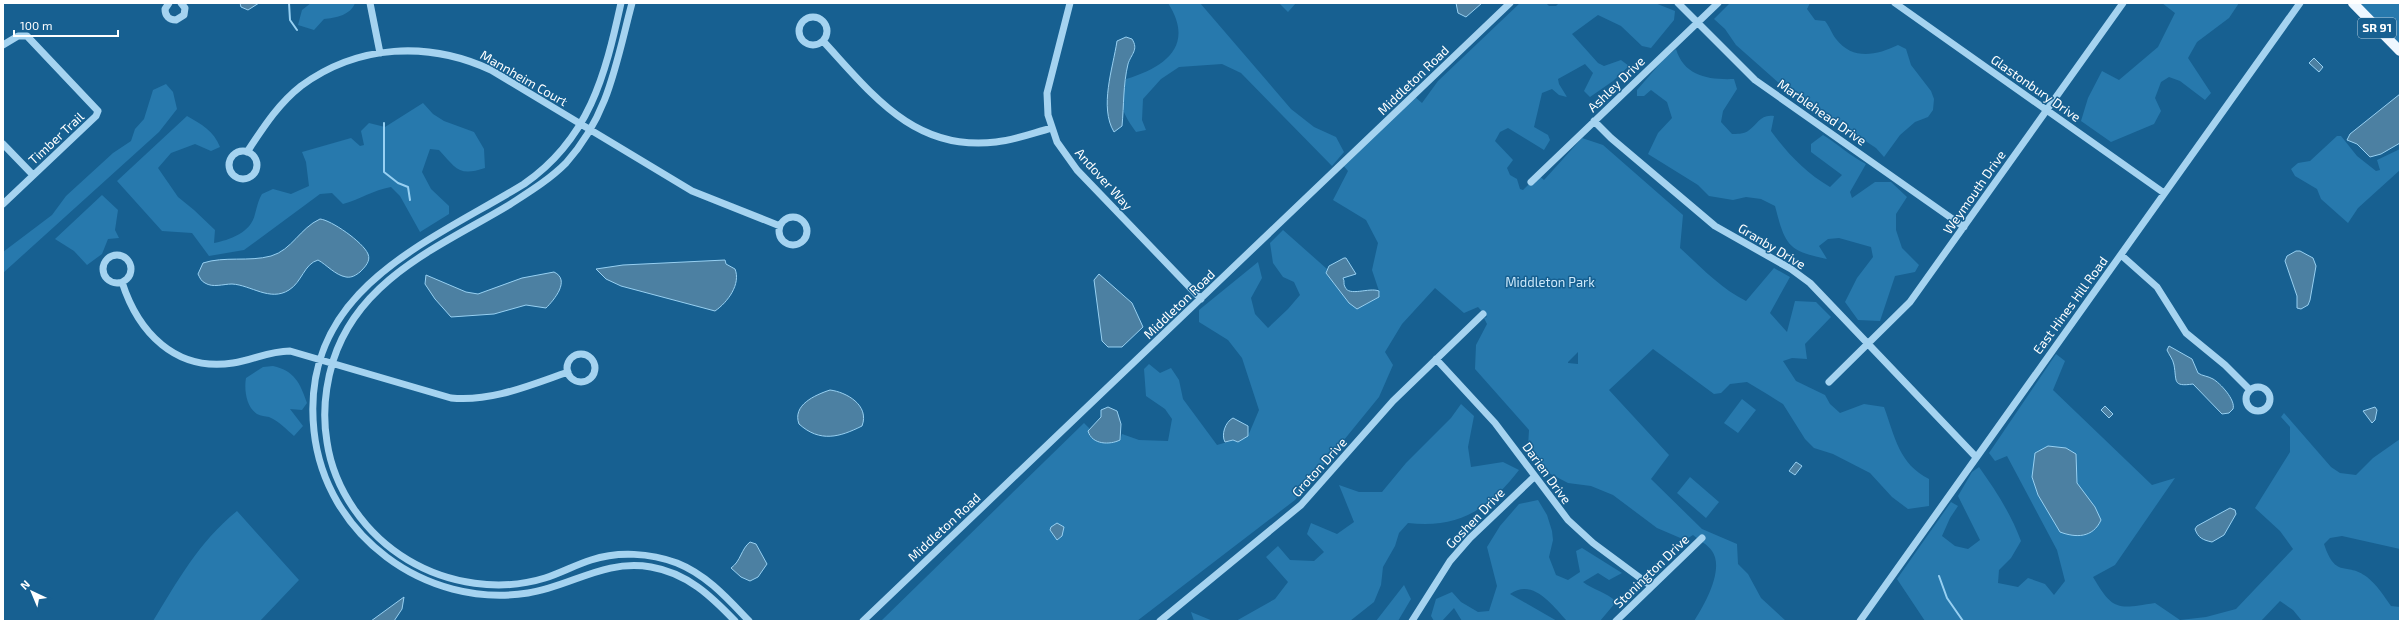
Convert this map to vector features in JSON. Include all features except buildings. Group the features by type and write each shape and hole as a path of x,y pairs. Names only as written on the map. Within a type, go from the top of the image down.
{"main road":[{"name":"SR 91","path":"2353,3 2400,51"}],"street":[{"path":"169,3 165,9 166,15 170,19 176,20 184,15 184,8 181,3"},
{"path":"370,3 380,53"},
{"path":"621,3 602,76 586,127 537,174 393,263 360,292 342,315 327,361 324,401 328,449 346,496 365,524 380,539 415,564 463,582 489,585 523,584 543,579 607,556 625,554 659,558 678,564 710,582 749,621"},
{"path":"632,3 610,89 564,164 547,180 392,276 372,294 349,325 327,361 316,383 314,430 322,466 336,500 344,514 373,547 402,569 418,577 445,588 471,593 508,595 530,593 602,569 618,566 636,566 665,570 694,584 718,603 735,621"},
{"name":"Andover Way","path":"1070,3 1049,80 1047,102 1052,128 1063,152 1077,170 1201,299"},
{"name":"Middleton Road","path":"863,621 1510,3"},
{"name":"Marblehead Drive","path":"1678,3 1755,80 1964,227"},
{"name":"Ashley Drive","path":"1531,182 1718,3"},
{"name":"Glastonbury Drive","path":"1895,3 2164,193"},
{"name":"Weymouth Drive","path":"1829,382 1910,302 2123,3"},
{"name":"East Hines Hill Road","path":"1860,621 2300,3"},
{"name":"Timber Trail","path":"3,45 18,36 25,35 98,111 96,116 3,204"},
{"path":"823,41 880,102 900,119 927,133 954,141 983,143 1018,138 1052,128"},
{"name":"Mannheim Court","path":"247,152 274,112 301,87 337,66 380,53 412,50 446,54 464,58 492,70 692,191 780,226"},
{"name":"Granby Drive","path":"1594,121 1611,138 1715,226 1791,268 1810,283 1976,457"},
{"path":"3,144 34,175"},
{"path":"239,151 247,152 253,155 257,162 257,169 253,176 246,179 239,179 233,175 229,169 229,161 233,155 239,151"},
{"path":"444,231 449,240"},
{"path":"2121,255 2157,287 2186,333 2226,365 2250,390"},
{"path":"122,282 133,310 144,328 168,349 187,359 205,363 222,364 238,362 267,353 290,351 426,391 464,399 490,397 568,372"},
{"name":"Groton Drive","path":"1160,621 1301,505 1393,401 1484,314"},
{"name":"Darien Drive","path":"1436,359 1479,403 1550,500 1576,528 1651,586"},
{"name":"Goshen Drive","path":"1412,621 1450,561 1470,538 1534,477"},
{"name":"Stonington Drive","path":"1616,621 1702,538"},
{"path":"373,547 380,539"},
{"path":"572,568 577,578"}],"green space":[{"path":"311,3 355,3 346,13 338,17 324,19 314,30 298,25 302,10"},
{"path":"1168,3 1200,3 1291,109 1314,127 1336,137 1344,152 1332,166 1241,73 1222,64 1179,67 1161,79 1143,99 1142,120 1146,130 1136,132 1124,112 1122,102 1126,79 1153,68 1164,61 1172,52 1177,42 1178,31 1176,18"},
{"path":"1279,3 1296,3 1288,12"},
{"name":"Middleton Park","path":"1520,3 1546,3 1549,6 1556,6 1559,3 1655,3 1675,11 1674,20 1651,48 1642,46 1621,26 1598,15 1572,34 1598,63 1604,66 1621,60 1629,66 1613,81 1590,97 1584,91 1593,73 1585,64 1558,79 1559,84 1567,97 1559,95 1552,89 1542,93 1534,127 1548,135 1550,140 1544,150 1508,128 1500,132 1495,141 1513,160 1507,168 1510,175 1517,179 1520,189 1523,190 1538,175 1544,180 1582,138 1603,145 1683,215 1680,248 1711,277 1728,290 1746,301 1774,268 1790,277 1770,313 1787,332 1795,301 1816,302 1831,317 1805,344 1807,359 1792,358 1783,361 1796,381 1825,395 1830,404 1840,413 1864,404 1884,407 1895,439 1904,458 1919,473 1929,479 1929,506 1908,509 1892,497 1870,473 1833,454 1814,448 1805,439 1783,404 1747,382 1730,384 1721,393 1714,394 1653,349 1609,390 1669,455 1651,479 1702,529 1737,544 1738,564 1748,574 1761,598 1786,621 1694,621 1708,597 1715,577 1716,567 1712,551 1693,535 1685,540 1657,528 1613,495 1591,486 1568,483 1547,472 1532,455 1528,447 1529,430 1475,369 1476,345 1487,324 1484,318 1487,317 1478,307 1464,313 1435,288 1402,324 1385,352 1393,365 1379,397 1295,500 1137,621 881,621 1084,423 1089,428 1089,436 1097,441 1120,440 1122,434 1139,440 1168,441 1172,419 1165,409 1146,396 1144,369 1149,364 1160,373 1171,368 1179,380 1183,399 1217,445 1248,436 1259,410 1242,358 1228,340 1199,322 1199,310 1258,262 1262,278 1251,298 1255,314 1268,328 1288,309 1300,295 1294,282 1283,277 1273,263 1270,243 1283,230 1327,269 1326,273 1349,303 1361,307 1379,297 1380,294 1372,270 1378,243 1366,220 1333,200 1348,171 1342,164 1414,96 1422,103 1438,81","holes":["1578,352 1578,364 1568,363"]},
{"path":"1730,3 1810,3 1807,9 1815,20 1825,21 1836,39 1850,51 1866,54 1874,53 1890,49 1898,45 1906,49 1911,65 1931,91 1934,99 1933,110 1928,117 1915,122 1900,135 1884,157 1876,148 1781,85 1736,45 1725,29 1714,19"},
{"path":"2162,3 2239,3 2229,18 2197,42 2188,58 2211,93 2205,100 2180,81 2169,77 2161,82 2155,98 2161,111 2154,124 2111,142 2081,121 2088,98 2102,71 2119,80 2158,47 2175,13"},
{"path":"2357,3 2400,3 2400,51"},
{"path":"1676,49 1680,58 1691,71 1715,79 1734,79 1737,89 1723,111 1721,122 1732,134 1746,132 1762,118 1774,116 1771,131 1777,139 1805,169 1830,187 1842,175 1811,152 1811,144 1823,135 1866,164 1850,192 1852,198 1875,182 1891,182 1907,197 1896,214 1896,230 1902,248 1919,265 1915,272 1895,276 1880,321 1858,320 1845,302 1857,278 1873,257 1871,247 1839,238 1828,239 1819,246 1827,259 1803,253 1790,244 1785,237 1775,206 1761,199 1746,197 1733,200 1709,196 1698,185 1648,154 1658,133 1672,118 1667,102 1651,90 1644,96 1637,96 1637,90 1663,60"},
{"path":"166,84 173,92 177,109 159,132 3,273 3,252 52,215 66,196 113,153 131,141 135,129 144,119 153,90"},
{"path":"423,103 433,114 444,121 474,132 484,149 485,168 469,172 463,171 454,166 439,150 430,149 422,172 431,189 449,206 449,214 420,232 400,196 391,187 378,190 343,204 332,193 320,194 244,250 209,256 192,233 162,231 117,181 187,116 211,132 220,147 211,151 195,144 171,153 158,168 178,197 215,230 214,243 220,242 233,238 249,226 253,221 262,194 273,189 291,194 309,186 306,162 302,152 351,138 360,146 364,145 361,131 369,123 385,127"},
{"path":"2337,136 2341,136 2357,156 2376,171 2380,170 2377,160 2400,149 2400,170 2358,208 2348,223 2321,199 2317,189 2295,176 2291,169 2298,163 2310,161"},
{"path":"102,195 118,210 115,230 119,238 108,239 102,254 87,265 74,251 55,239"},
{"path":"2056,354 2065,361 2053,390 2152,485 2175,478 2115,565 2093,577 2111,602 2124,606 2155,603 2180,620 2206,617 2236,609 2293,549 2280,531 2255,508 2290,452 2290,427 2281,417 2284,413 2331,467 2340,473 2356,475 2373,458 2400,439 2400,549 2342,536 2330,538 2324,544 2328,555 2337,566 2360,572 2371,580 2391,606 2400,607 2400,621 2302,621 2293,610 2280,601 2261,621 1925,621 1897,579 1951,502 1958,506 1950,518 1942,536 1955,546 1968,549 1980,540 1958,496 1972,472 1979,467 2003,503 2013,521 2021,541 2011,558 1999,570 1998,583 2018,587 2028,578 2045,584 2054,595 2065,581 2057,550 2007,456 1995,461 1989,453"},
{"path":"273,366 287,371 296,379 302,389 307,403 302,410 290,409 303,426 294,436 276,421 269,417 257,414 250,407 248,402 245,387 246,378 263,367"},
{"path":"1742,399 1756,410 1738,433 1724,423"},
{"path":"1461,404 1474,416 1468,447 1471,467 1503,462 1519,470 1496,496 1471,513 1457,519 1442,523 1408,523 1399,533 1395,546 1383,567 1381,585 1374,602 1350,621 1236,621 1275,599 1288,582 1266,557 1278,546 1290,560 1314,561 1324,552 1307,534 1311,523 1337,534 1354,522 1339,485 1359,492 1382,492 1406,463 1451,418"},
{"path":"1690,477 1719,502 1706,518 1677,493"},
{"path":"1538,500 1547,515 1552,531 1553,540 1549,557 1556,575 1568,580 1580,572 1576,551 1582,548 1622,573 1609,580 1598,573 1583,582 1616,602 1600,621 1567,621 1542,596 1534,591 1526,589 1518,590 1510,594 1557,621 1462,621 1454,608 1442,621 1434,621 1431,616 1436,599 1452,592 1461,602 1478,612 1489,611 1497,586 1487,547 1500,526 1519,504"},
{"path":"237,511 299,580 260,621 153,621 190,562 211,536"},
{"path":"1404,585 1411,599 1398,621 1376,621"},
{"path":"1191,612 1213,621 1194,621"}],"shaded area":[{"path":"240,3 259,3 248,10 241,7"},
{"path":"1456,3 1482,3 1466,17 1458,13"},
{"path":"1126,37 1132,39 1135,49 1129,61 1126,72 1122,126 1114,132 1108,111 1108,87 1117,41"},
{"path":"2314,58 2323,67 2319,72 2309,63"},
{"path":"2400,94 2400,143 2381,154 2370,157 2357,144 2347,140 2350,134"},
{"path":"320,219 331,223 346,232 365,249 369,259 367,264 360,272 350,277 342,276 318,260 309,265 293,287 282,293 275,294 268,294 232,284 215,286 202,281 198,274 203,263 219,260 263,258 278,253 285,249 313,223"},
{"path":"2296,251 2300,251 2313,258 2316,266 2310,300 2308,305 2301,309 2297,308 2297,296 2285,261 2287,256"},
{"path":"1346,258 1356,274 1343,278 1344,286 1347,290 1355,292 1370,290 1379,291 1379,297 1357,309 1349,303 1326,273 1329,266"},
{"path":"725,260 726,264 735,269 735,287 729,298 715,311 621,286 606,279 596,269 623,265"},
{"path":"554,272 559,276 561,285 557,295 546,308 526,305 494,314 451,317 435,299 425,284 426,275 466,292 478,294 522,278"},
{"path":"1099,274 1132,303 1143,327 1122,347 1108,347 1102,341 1094,280"},
{"path":"2169,346 2192,359 2198,373 2213,379 2220,384 2232,401 2233,409 2229,413 2222,414 2193,384 2182,385 2177,382 2172,359 2167,350"},
{"path":"830,390 849,397 860,406 864,419 862,426 838,435 822,436 807,430 799,424 799,411 802,406 812,398"},
{"path":"2105,406 2113,414 2109,418 2101,410"},
{"path":"1108,407 1117,411 1121,424 1120,440 1111,443 1102,443 1093,439 1088,431 1101,417 1101,410"},
{"path":"2375,407 2377,410 2375,420 2372,423 2363,411"},
{"path":"1233,418 1248,426 1248,436 1238,442 1233,440 1225,442 1223,436 1224,429 1228,422"},
{"path":"2048,446 2066,448 2076,454 2077,483 2095,507 2101,520 2098,526 2089,533 2078,536 2060,532 2038,495 2032,477 2035,453"},
{"path":"1796,462 1802,466 1795,475 1789,471"},
{"path":"2230,508 2235,510 2236,514 2224,535 2212,542 2199,537 2195,529 2197,526"},
{"path":"1057,523 1064,527 1062,536 1057,540 1050,530 1051,527"},
{"path":"750,542 756,544 767,564 758,577 750,581 741,577 731,568 737,562"},
{"path":"404,597 402,609 394,621 371,621"}],"waterway":[{"path":"289,3 290,20 297,30"},
{"path":"384,123 384,172 398,183 408,187 410,200"},
{"path":"1939,576 1947,598 1963,621"}]}
